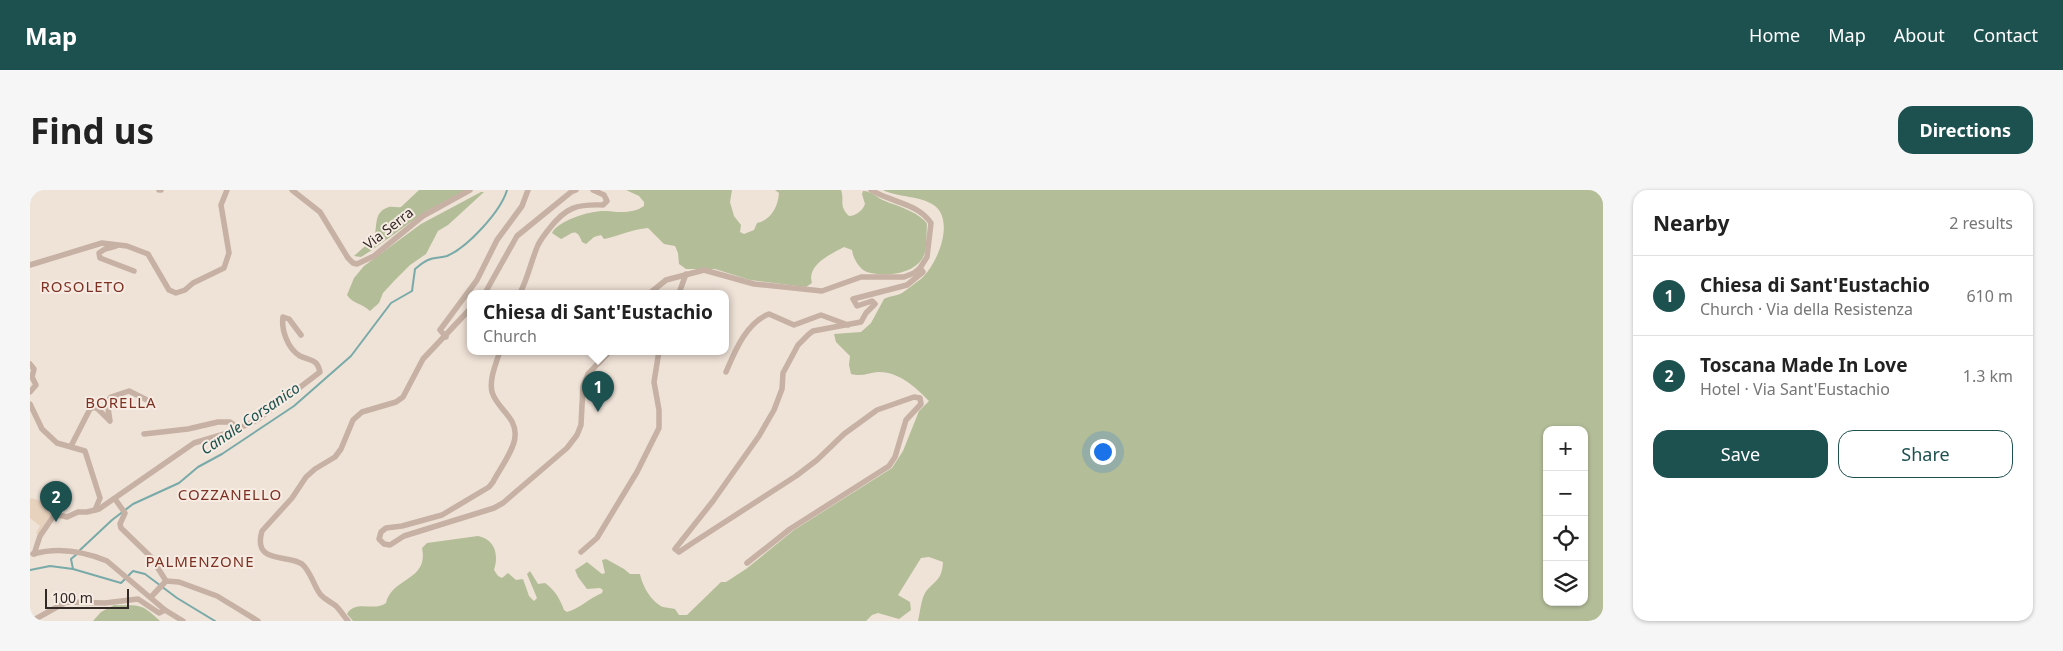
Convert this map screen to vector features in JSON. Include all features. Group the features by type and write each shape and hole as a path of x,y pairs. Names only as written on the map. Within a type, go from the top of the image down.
{"street":[{"path":"30,265 102,243 120,245 148,254 169,290 176,293 185,290 193,283 224,268 229,253 220,205 227,190"},
{"name":"Via Serra","path":"292,190 320,212 348,258 357,264 374,256 423,216 470,190"},
{"path":"470,290 477,280 497,240 522,206 528,190"},
{"path":"487,290 517,236 576,190"},
{"path":"522,290 538,246 557,218 574,207 604,205 607,201 604,195 593,190"},
{"path":"654,290 666,280 704,270 754,284 822,292 861,277 904,278 914,274 927,257 931,223 914,208 886,198 871,190"},
{"path":"120,245 105,249 99,253 100,258 134,271"},
{"path":"747,563 790,529 889,466 895,457 906,420 921,404 920,398 914,397 877,410 844,434 817,460 796,476 683,551 676,552 675,549 714,501 774,410 782,389 783,373 798,345 808,334 861,322 866,312 875,304 872,301 856,306 853,299 907,285 922,272 920,268"},
{"path":"680,290 686,274"},
{"path":"446,336 440,330 467,294"},
{"path":"348,621 337,607 321,595 302,564 296,561 273,558 263,548 260,536 262,531 292,498 306,478 315,469 335,457 341,449 353,420 362,412 396,402 403,397 423,359 467,312"},
{"path":"726,372 736,349 754,323 769,314 794,325 821,315 850,325"},
{"path":"32,555 40,536 55,514 67,516 78,512 95,510 115,499 194,443 257,420 320,372 314,359 300,356 289,344 282,327 282,317 289,319 301,335"},
{"path":"499,355 491,380 492,391 494,397 515,427 516,437 493,482 489,487 442,515 402,526 386,528 381,532 380,540 384,544 390,545 404,536 494,508 504,503 567,448 577,435 580,425 583,386 588,374 606,355"},
{"path":"581,552 597,538 636,472 659,428 659,410 654,382 658,355"},
{"path":"30,364 34,369 32,377 36,385 30,392"},
{"path":"71,446 90,409 98,409 110,421 107,402 111,397 129,391 141,395 147,400"},
{"path":"30,404 42,429 57,443 85,451 100,498 95,510"},
{"path":"144,434 188,429 218,422 230,422 238,428"},
{"path":"115,499 125,513 120,524 121,528 151,557 166,581"},
{"path":"32,555 50,550 78,553 107,561 165,610 183,621"},
{"path":"151,598 166,581"},
{"path":"166,581 179,582 216,596 258,621"},
{"path":"32,621 66,602 105,603 138,599 160,613 165,610"}],"green space":[{"path":"419,190 466,190 425,212 361,257 354,256 374,238 380,212 389,207 401,207"},
{"path":"626,190 732,190 730,202 734,216 741,225 740,232 744,234 754,230 757,223 766,219 773,212 779,193 775,190 841,190 843,206 849,216 857,214 863,208 865,204 862,194 863,191 866,191 911,211 925,221 927,224 925,251 922,259 911,268 897,273 874,274 864,271 857,263 852,250 844,247 816,266 811,277 812,283 806,287 750,280 715,269 686,269 679,264 675,246 664,244 648,228 604,239 601,235 594,237 586,244 582,242 576,233 561,239 552,233 561,224 584,214 600,211 630,211 644,206 644,202 639,196"},
{"path":"883,190 1603,190 1603,621 918,621 925,593 937,581 942,569 943,562 929,557 921,558 898,595 910,602 911,610 899,619 878,613 872,615 866,621 353,621 347,614 355,607 376,606 386,603 395,588 420,567 423,559 422,548 427,543 478,536 488,540 494,548 496,559 494,570 498,576 502,578 508,573 516,580 523,579 529,596 534,601 537,598 527,574 530,571 538,584 545,583 552,589 559,598 564,610 567,612 576,609 602,593 603,590 600,588 587,589 575,570 587,562 602,574 605,573 602,560 606,559 630,574 640,574 648,593 659,605 675,609 679,615 687,615 721,582 726,582 746,569 794,530 892,468 903,451 919,411 929,401 913,386 893,374 878,372 862,375 851,374 850,356 836,342 834,334 861,332 871,323 884,299 902,293 921,279 927,273 938,254 944,232 944,222 941,213 929,202"},
{"path":"484,192 448,225 438,231 426,254 410,265 394,281 383,293 379,303 370,311 347,295 354,278 364,266 421,224"},
{"path":"114,605 139,606 160,621 93,621 101,612"}],"shaded area":[{"path":"32,498 62,509 61,519 54,517 43,537 36,533 40,526 30,518 30,499"}],"waterway":[{"name":"Canale Corsanico","path":"80,550 112,520 133,504 179,483 198,467 222,454 294,406 351,356 391,303 412,291 415,269 433,258 447,256 474,237 491,218 507,190"},
{"name":"Canale Corsanico","path":"73,569 71,559 77,554"},
{"path":"30,570 50,566 73,569 121,583 133,571 145,574 177,598 215,621"}],"place":[{"name":"Chiesa di Sant'Eustachio","path":"598,412"},
{"name":"Toscana Made In Love","path":"56,522"}],"district":[{"name":"ROSOLETO","path":"83,286"},
{"name":"BORELLA","path":"121,402"},
{"name":"COZZANELLO","path":"230,494"},
{"name":"PALMENZONE","path":"200,561"}]}
